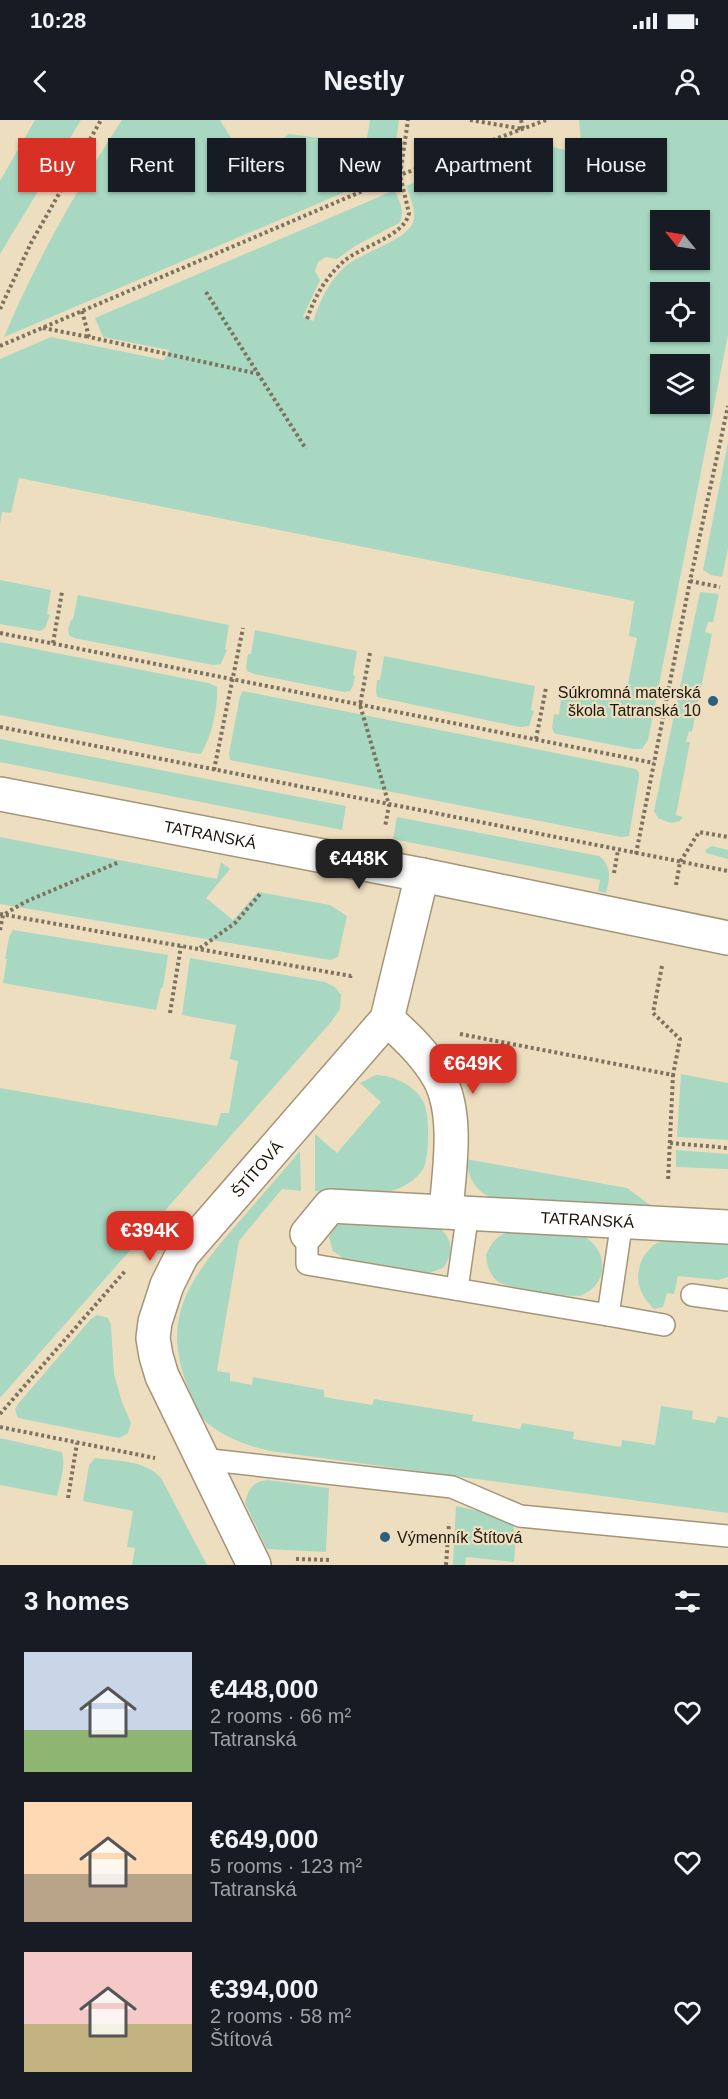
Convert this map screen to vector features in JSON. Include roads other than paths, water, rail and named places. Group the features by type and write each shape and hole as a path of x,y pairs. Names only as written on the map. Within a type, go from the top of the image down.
{"street":[{"name":"TATRANSKÁ","path":"0,794 422,875 728,938"},
{"path":"422,875 387,1019 416,1046 439,1079 448,1101 450,1151 457,1212"},
{"name":"ŠTÍTOVÁ","path":"254,1565 162,1376 153,1338 155,1323 167,1285 182,1255 387,1019"},
{"name":"TATRANSKÁ","path":"307,1234 330,1206 728,1227"}],"lane":[{"path":"457,1212 457,1289"},
{"path":"608,1315 622,1221"},
{"path":"307,1234 307,1264 664,1325"},
{"path":"692,1295 728,1299"},
{"path":"202,1460 452,1487 520,1516 728,1536"}],"place":[{"name":"Súkromná materská škola Tatranská 10","path":"713,701"},
{"name":"Výmenník Štítová","path":"385,1537"}]}
